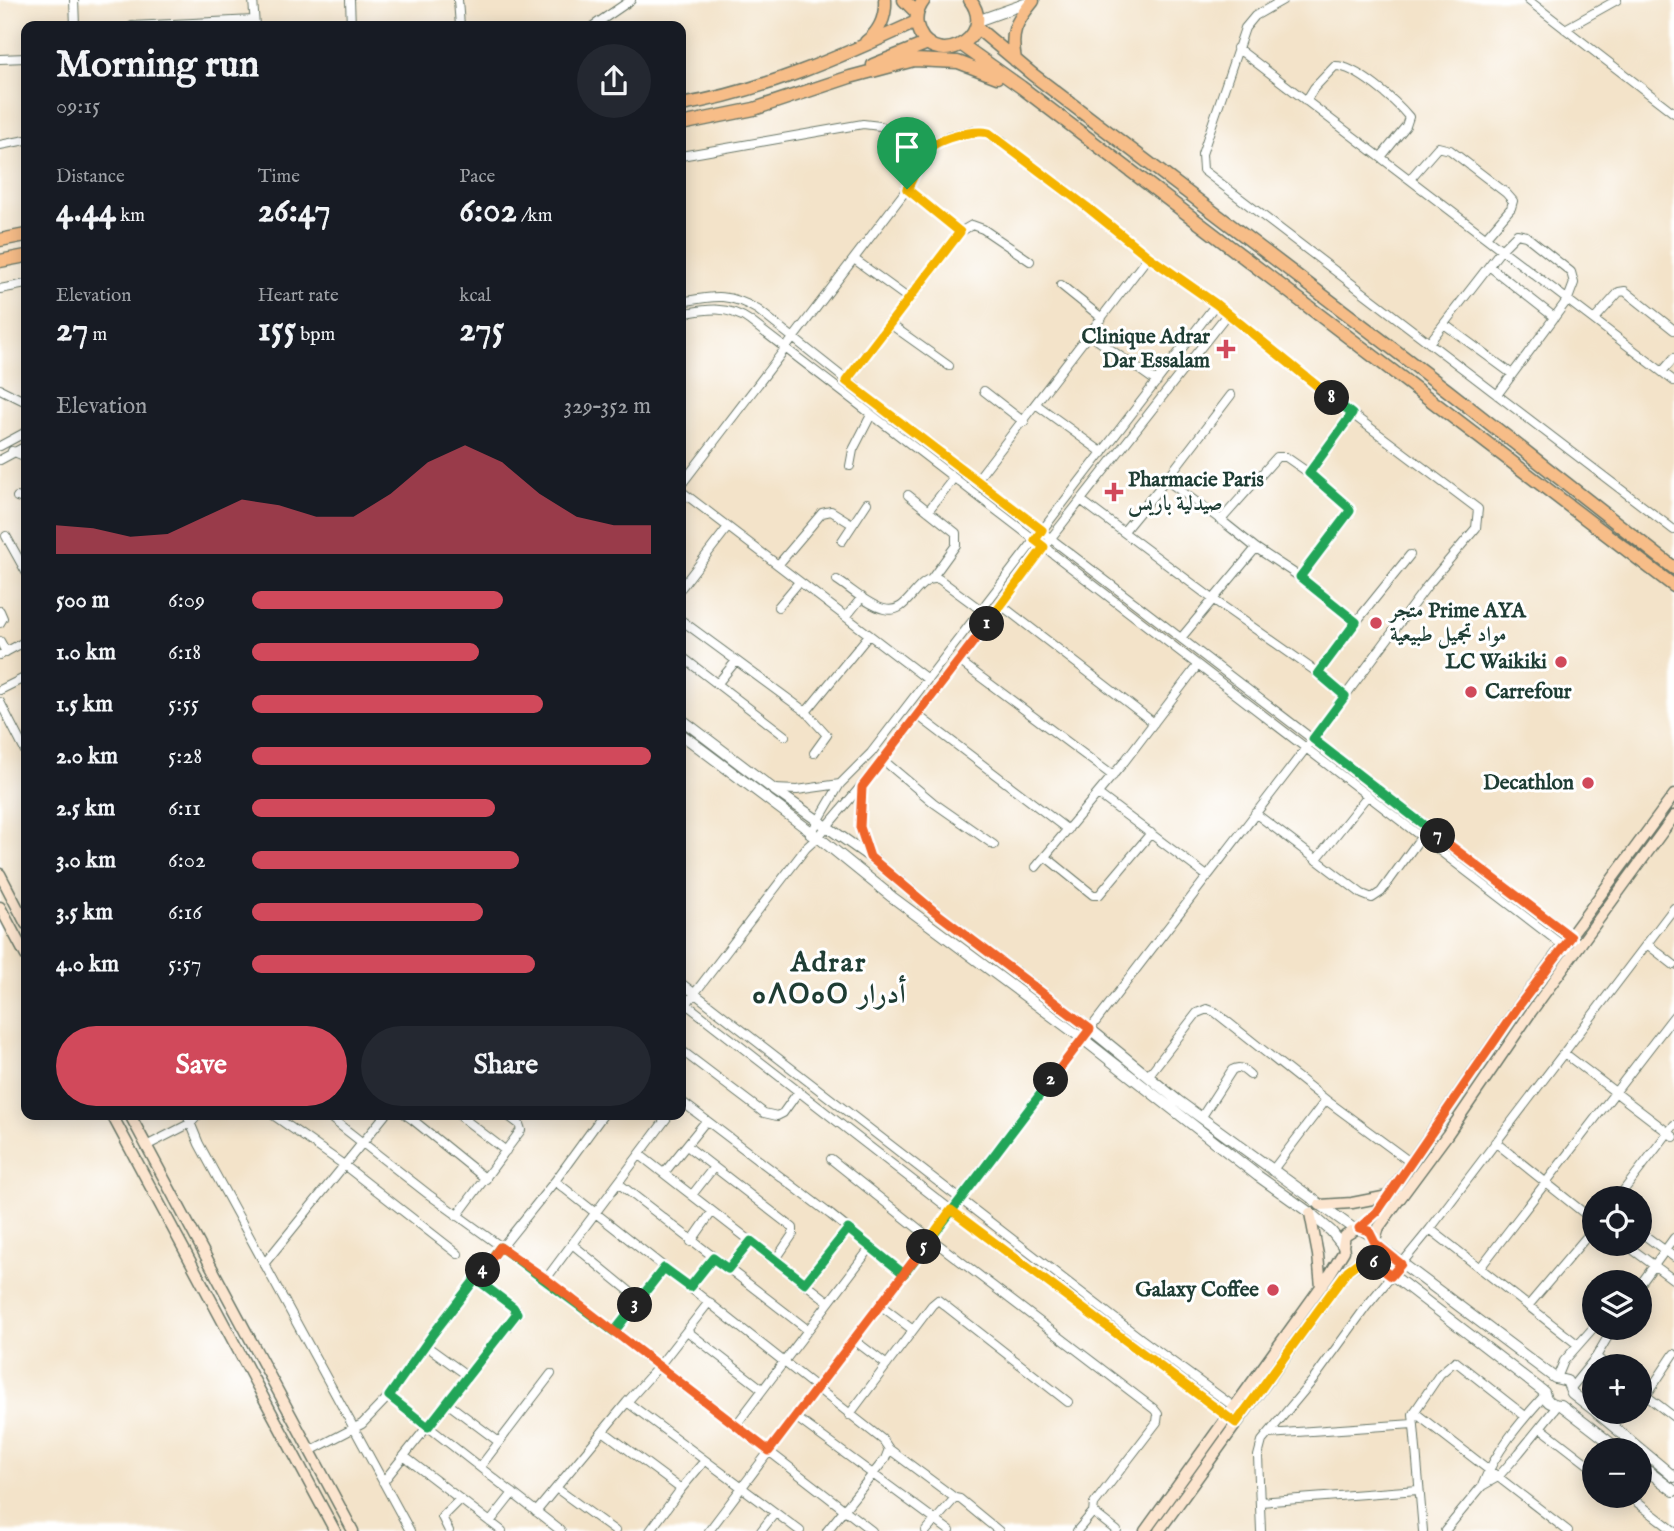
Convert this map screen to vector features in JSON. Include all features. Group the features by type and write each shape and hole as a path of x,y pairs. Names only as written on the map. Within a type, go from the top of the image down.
{"highway":[{"path":"859,48 872,37 884,18 885,0"},
{"path":"904,0 917,17 920,33 928,43 938,48 950,49 962,46 971,38 977,24 976,12 970,0"},
{"path":"686,104 754,88 859,48 917,17 924,0"},
{"path":"1015,60 1014,28 1034,1"},
{"path":"977,24 1015,60 1447,390 1674,568"},
{"path":"850,77 881,60 928,43"},
{"path":"962,46 1021,88 1674,586"},
{"path":"686,123 754,109 850,77 914,60 944,60 976,68 1021,88"},
{"path":"0,240 21,236"},
{"path":"0,261 21,257"}],"main road":[{"path":"1160,1531 1321,1287 1343,1249 1345,1236 1370,1221 1518,1007 1674,795"},
{"path":"1145,1531 1348,1270 1373,1254 1379,1227 1674,816"},
{"path":"0,874 21,914"},
{"path":"0,907 21,947"},
{"path":"115,1120 335,1531"},
{"path":"133,1120 353,1531"},
{"path":"1320,1205 1352,1203 1388,1196"},
{"path":"1310,1213 1317,1244 1321,1287"},
{"path":"1357,1229 1369,1231 1375,1242"},
{"path":"1343,1249 1350,1258 1362,1260"}],"street":[{"path":"74,0 75,21"},
{"path":"253,0 255,21"},
{"path":"350,0 351,21"},
{"path":"458,0 460,21"},
{"path":"600,21 631,0"},
{"path":"1283,0 1250,19 1237,48 1202,155 1202,170 1674,530"},
{"path":"1528,0 1674,113"},
{"path":"1565,29 1617,0"},
{"path":"977,24 1034,1"},
{"path":"1237,48 1674,381"},
{"path":"0,59 21,58"},
{"path":"1306,101 1314,88 1335,66 1344,66 1354,71 1409,117 1406,126 1381,157"},
{"path":"686,155 863,124 880,126 932,146"},
{"path":"686,478 907,189 925,153 932,146 950,138 976,131 989,133 1149,257 1228,313 1352,414 1478,509 1476,528 1427,586 709,1531"},
{"path":"0,145 21,141"},
{"path":"1410,179 1437,147 1450,150 1513,201 1511,208 1486,237"},
{"path":"907,189 960,232"},
{"path":"846,381 960,232 972,225 983,229 1030,261"},
{"path":"1429,342 1502,249 1517,234 1527,236 1571,272 1574,283 1569,299 1497,395"},
{"path":"976,481 1149,257"},
{"path":"854,259 909,299"},
{"path":"1489,266 1554,317"},
{"path":"0,289 21,285"},
{"path":"1061,285 1102,318"},
{"path":"1594,320 1619,292 1625,291 1674,330"},
{"path":"686,301 717,296 737,298 758,310 846,381 1313,739 1577,950"},
{"path":"686,303 692,312"},
{"path":"823,825 841,784 871,753 1216,304"},
{"path":"686,313 714,309 733,311 750,321 1305,749 1568,942"},
{"path":"686,1001 823,825 862,787 1044,547 1228,313"},
{"path":"890,324 948,366"},
{"path":"1444,324 1511,374"},
{"path":"1090,335 1157,382"},
{"path":"1662,372 1674,358"},
{"path":"0,389 21,400"},
{"path":"984,391 1024,422"},
{"path":"1124,531 1231,394"},
{"path":"1037,405 1103,453"},
{"path":"1309,473 1352,414"},
{"path":"850,466 853,450 871,415"},
{"path":"0,445 21,434"},
{"path":"0,445 21,455"},
{"path":"0,460 21,449"},
{"path":"1221,520 1277,457 1286,457 1309,473 1350,511 1300,577"},
{"path":"928,511 953,479"},
{"path":"1166,480 1256,548 1300,577 1356,622"},
{"path":"686,495 927,679"},
{"path":"837,580 881,609 892,611 900,608 925,581 932,578 956,545 956,533 908,495"},
{"path":"1082,501 1214,600 1318,673 1345,696"},
{"path":"842,541 867,503"},
{"path":"778,565 822,513 831,511 852,524"},
{"path":"686,582 728,527"},
{"path":"6,536 21,563"},
{"path":"1181,638 1256,548"},
{"path":"1318,673 1410,555"},
{"path":"932,578 939,579 981,610"},
{"path":"778,607 800,582"},
{"path":"846,617 862,597"},
{"path":"1001,605 1154,723"},
{"path":"0,611 3,618 0,623"},
{"path":"686,624 806,712 827,735 814,753"},
{"path":"806,712 869,635"},
{"path":"0,641 3,654 21,644"},
{"path":"686,660 785,736"},
{"path":"958,660 1113,776"},
{"path":"718,683 736,661"},
{"path":"1036,867 1113,776 1197,666"},
{"path":"0,690 21,680"},
{"path":"0,702 21,743"},
{"path":"916,714 1068,830"},
{"path":"686,723 773,789 870,857 934,911 1090,1029 1201,1118 1357,1229"},
{"path":"686,738 1310,1213 1343,1249"},
{"path":"883,760 934,803 994,845"},
{"path":"773,789 797,790 841,784"},
{"path":"862,787 860,827 870,857"},
{"path":"1098,794 1207,876"},
{"path":"1316,860 1368,795"},
{"path":"1255,813 1362,894 1372,898 1381,892 1422,837"},
{"path":"1046,857 1093,895 1099,895 1151,833"},
{"path":"1261,1531 1258,1450 1268,1434 1430,1229 1674,908"},
{"path":"1647,944 1674,965"},
{"path":"686,987 1235,1415"},
{"path":"686,1008 951,1210 1235,1415"},
{"path":"1148,1076 1197,1013 1207,1009 1215,1012 1325,1100 1410,1162"},
{"path":"1480,1268 1674,1016"},
{"path":"1564,1053 1671,1135"},
{"path":"686,1054 771,1116 783,1114 797,1092"},
{"path":"1201,1118 1232,1069 1243,1068 1250,1075"},
{"path":"1272,1171 1325,1100"},
{"path":"686,1105 904,1274"},
{"path":"146,1146 187,1120"},
{"path":"189,1120 199,1144 410,1531"},
{"path":"280,1120 344,1165 458,1254"},
{"path":"333,1120 457,1216 546,1279 872,1531"},
{"path":"264,1264 380,1120"},
{"path":"416,1120 486,1179"},
{"path":"466,1120 506,1151"},
{"path":"457,1216 520,1130 514,1120"},
{"path":"310,1451 354,1429 389,1396 425,1345 500,1247 555,1181 599,1120"},
{"path":"546,1279 666,1120"},
{"path":"664,1173 706,1121"},
{"path":"1628,1186 1671,1135 1674,1125"},
{"path":"1495,1142 1582,1211"},
{"path":"687,1146 793,1228 793,1234 776,1259"},
{"path":"640,1155 829,1302"},
{"path":"831,1159 1154,1409 1158,1415 1157,1422 1077,1531"},
{"path":"692,1195 713,1167"},
{"path":"555,1181 785,1360 849,1415 883,1440 889,1449 960,1499 999,1531"},
{"path":"618,1183 808,1330"},
{"path":"691,1242 712,1212"},
{"path":"805,1283 848,1229"},
{"path":"1430,1229 1577,1344"},
{"path":"1650,1270 1674,1238"},
{"path":"728,1269 751,1241"},
{"path":"1652,1241 1674,1257"},
{"path":"1375,1242 1556,1378 1564,1380 1582,1400"},
{"path":"1528,1306 1582,1242"},
{"path":"572,1244 639,1299"},
{"path":"736,1425 871,1247"},
{"path":"1641,1256 1674,1280"},
{"path":"690,1287 713,1258"},
{"path":"1362,1260 1378,1264 1544,1393 1551,1404 1559,1405 1603,1438"},
{"path":"614,1332 664,1268"},
{"path":"383,1482 517,1313 476,1279"},
{"path":"849,1415 934,1302 940,1301 1068,1402"},
{"path":"536,1511 659,1366 709,1302"},
{"path":"880,1305 913,1330"},
{"path":"687,1331 762,1389"},
{"path":"1445,1531 1482,1486 1489,1468 1544,1393 1547,1383 1556,1378 1564,1360 1582,1339"},
{"path":"854,1340 887,1365"},
{"path":"425,1345 468,1376"},
{"path":"1652,1382 1674,1354"},
{"path":"1423,1531 1414,1412 1440,1374 1455,1361 1525,1416"},
{"path":"480,1467 551,1374"},
{"path":"1482,1486 1498,1477 1559,1405 1568,1401 1571,1390 1582,1375"},
{"path":"389,1396 561,1531"},
{"path":"1652,1400 1674,1417"},
{"path":"627,1402 800,1531"},
{"path":"447,1403 499,1442"},
{"path":"1414,1412 1568,1531"},
{"path":"794,1416 950,1531"},
{"path":"1268,1434 1413,1424"},
{"path":"1611,1424 1674,1477"},
{"path":"1541,1428 1582,1460"},
{"path":"603,1431 681,1489"},
{"path":"827,1531 885,1459 889,1449"},
{"path":"405,1457 502,1531"},
{"path":"650,1531 701,1465"},
{"path":"1652,1474 1674,1491"},
{"path":"556,1488 615,1531"},
{"path":"1260,1502 1418,1490"},
{"path":"491,1522 513,1493"},
{"path":"926,1531 955,1498"},
{"path":"449,1531 442,1517 460,1499"},
{"path":"1644,1508 1674,1531"},
{"path":"1093,1512 1117,1531"},
{"path":"761,1531 775,1513"}],"place":[{"name":"Clinique Adrar Dar Essalam","path":"1226,349"},
{"name":"Pharmacie Paris صيدلية باريس","path":"1114,492"},
{"name":"متجر Prime AYA مواد تجميل طبيعية","path":"1376,623"},
{"name":"LC Waikiki","path":"1561,662"},
{"name":"Carrefour","path":"1471,692"},
{"name":"Decathlon","path":"1588,783"},
{"name":"Galaxy Coffee","path":"1273,1290"}],"district":[{"name":"Adrar ⴰⴷⵔⴰⵔ أدرار","path":"829,979"}],"route":[{"path":"907,189 925,153 932,146 967,133 989,133 1149,257 1216,304 1352,414 1309,473 1350,511 1300,577 1356,622 1318,673 1345,696 1313,739 1571,937 1518,1007 1377,1212 1359,1228 1369,1231 1375,1243 1401,1264 1391,1276 1378,1264 1364,1260 1348,1270 1236,1423 951,1210 930,1238 904,1274 854,1340 794,1416 769,1451 595,1318 546,1279 500,1247 476,1279 513,1307 517,1311 516,1316 428,1427 389,1396 433,1334 500,1247 546,1279 614,1332 664,1268 690,1287 713,1258 728,1269 751,1241 805,1283 848,1229 904,1274 951,1210 1090,1029 934,911 870,857 860,827 862,787 1044,547 1035,540 1042,530 846,381 960,232 907,189"}]}
